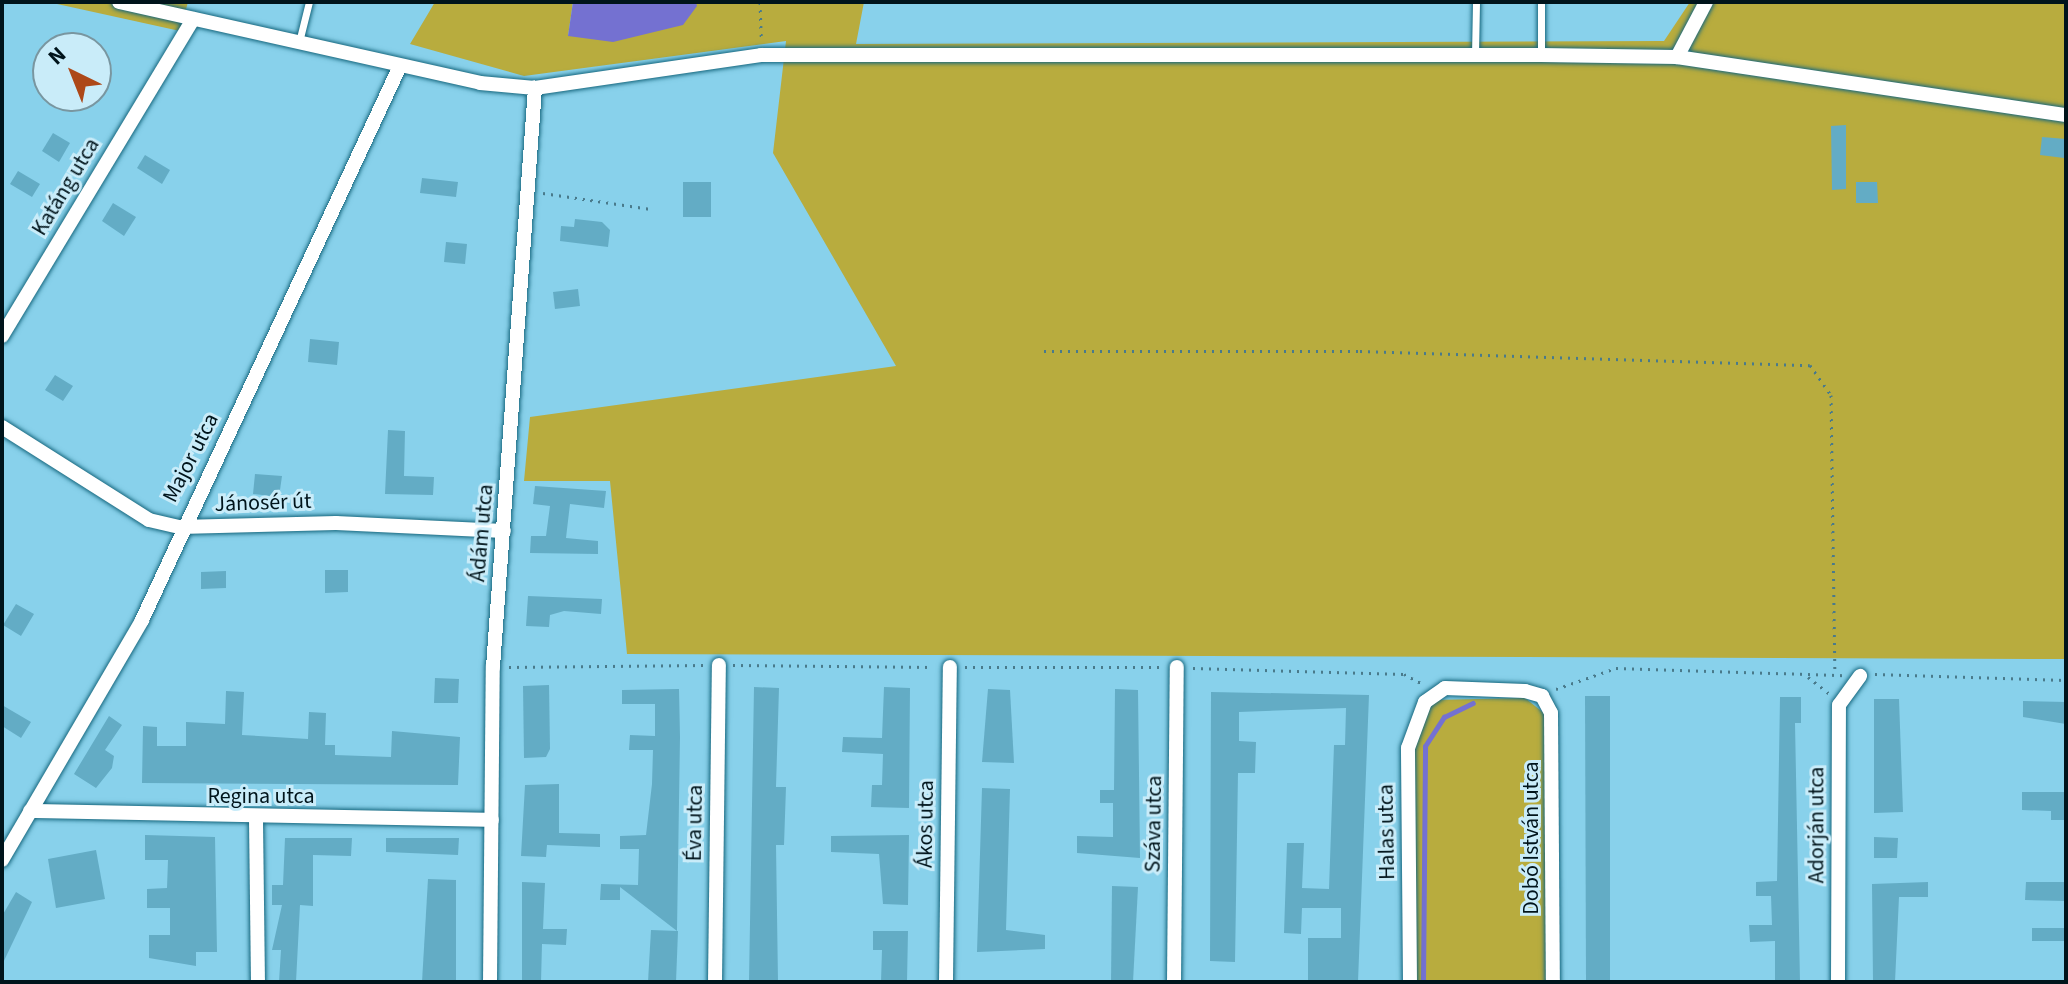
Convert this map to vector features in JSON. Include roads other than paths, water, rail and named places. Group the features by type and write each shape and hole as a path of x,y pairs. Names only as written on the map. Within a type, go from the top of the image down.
{"street":[{"path":"119,2 400,66 535,88 761,55 1677,57 2066,115"},
{"path":"1677,57 1706,2"},
{"name":"Katáng utca","path":"2,336 193,19"},
{"name":"Major utca","path":"2,860 142,620 180,527 291,309 400,66"},
{"name":"Ádám utca","path":"490,982 492,820 504,531 531,191 535,88"},
{"name":"Jánosér út","path":"2,427 149,520 180,527 336,523 504,531"},
{"name":"Éva utca","path":"715,982 719,665"},
{"name":"Ákos utca","path":"946,982 950,667"},
{"name":"Száva utca","path":"1174,982 1177,667"},
{"name":"Adorján utca","path":"1838,982 1839,705 1860,676"},
{"name":"Halas utca","path":"1410,982 1408,748 1436,690 1542,696"},
{"name":"Dobó István utca","path":"1542,696 1555,732 1553,982"},
{"name":"Regina utca","path":"30,811 256,820 492,820"},
{"path":"256,820 258,982"}],"lane":[{"path":"299,42 309,2"},
{"path":"1475,55 1476,2"},
{"path":"1541,2 1541,55"}],"waterway":[{"path":"1423,982 1425,746 1444,717 1473,703"}]}
